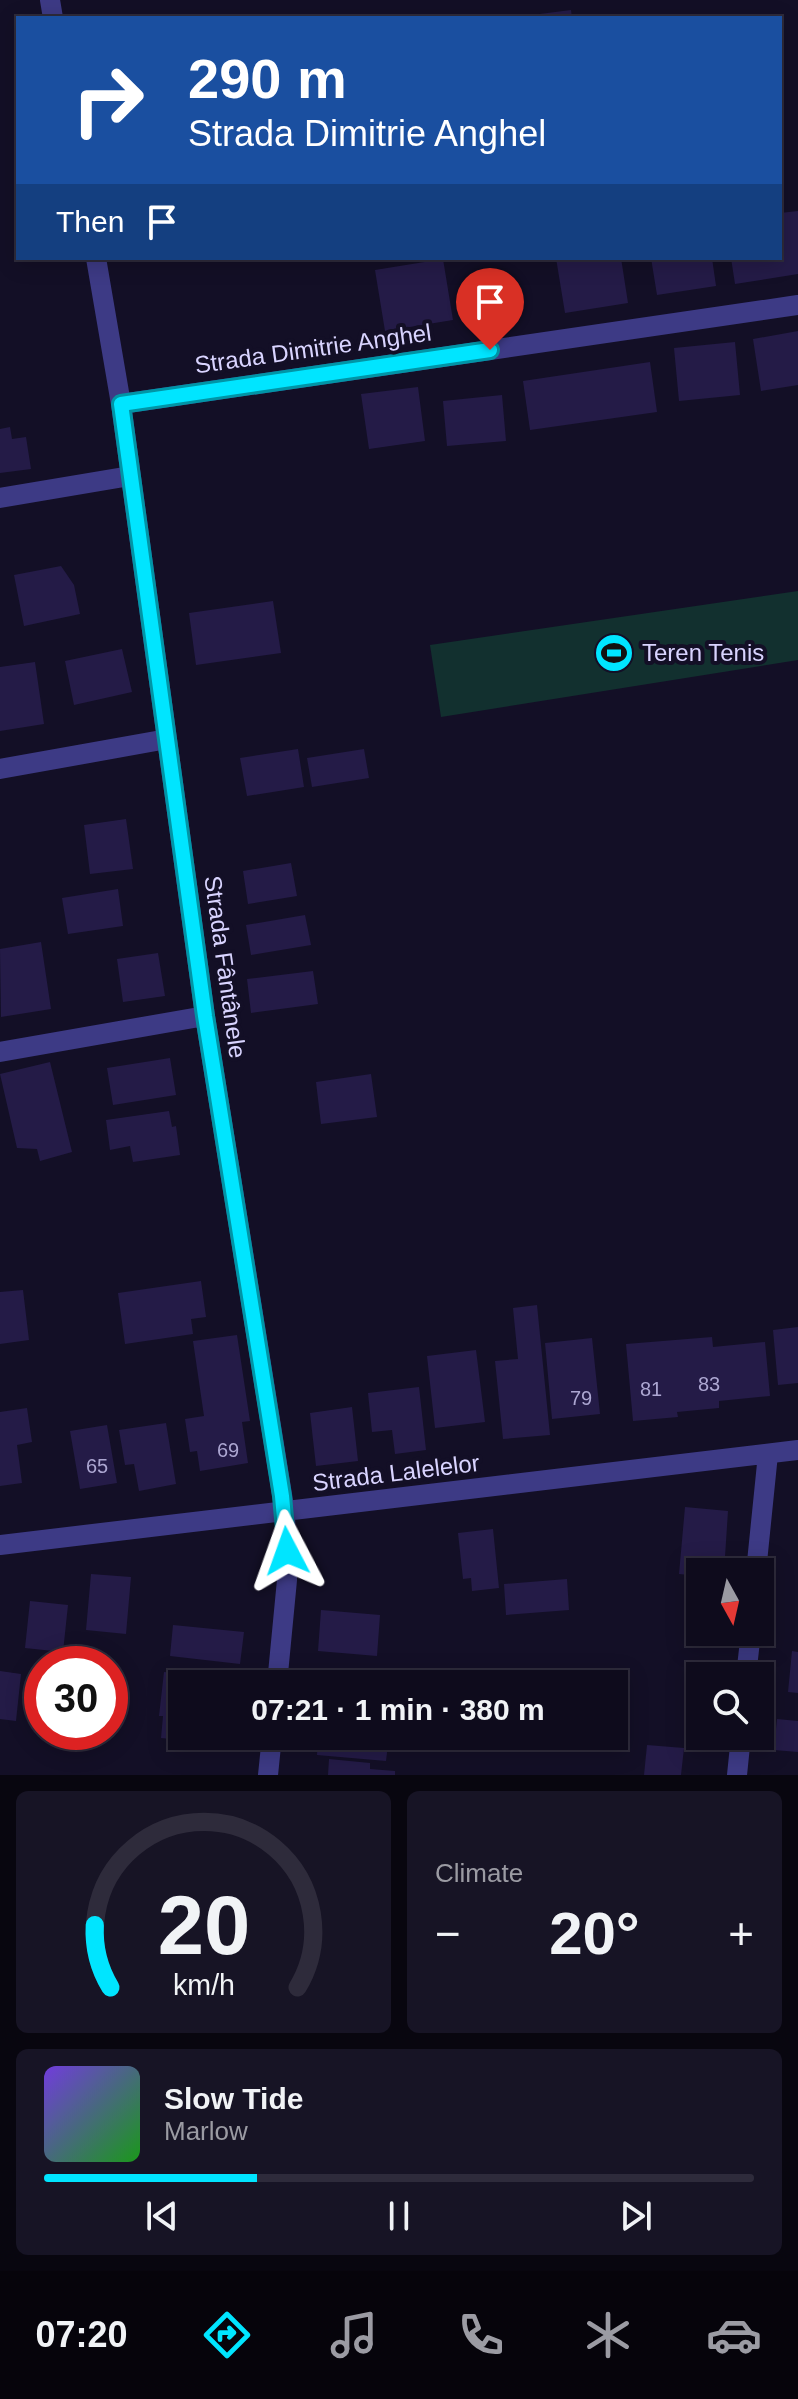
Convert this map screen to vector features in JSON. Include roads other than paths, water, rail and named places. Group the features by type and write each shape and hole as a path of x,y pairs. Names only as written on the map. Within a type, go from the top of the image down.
{"street":[{"name":"Strada Fântânele","path":"96,260 121,404 205,1016 285,1513 287,1580 278,1670"},
{"name":"Strada Dimitrie Anghel","path":"121,404 798,305"},
{"path":"0,498 130,476"},
{"path":"0,769 167,739"},
{"path":"0,1052 205,1016"},
{"name":"Strada Lalelelor","path":"0,1545 798,1450"},
{"path":"757,1558 768,1454"},
{"path":"268,1775 271,1750"},
{"path":"737,1775 740,1750"}],"place":[{"name":"Teren Tenis","path":"614,653"}]}
